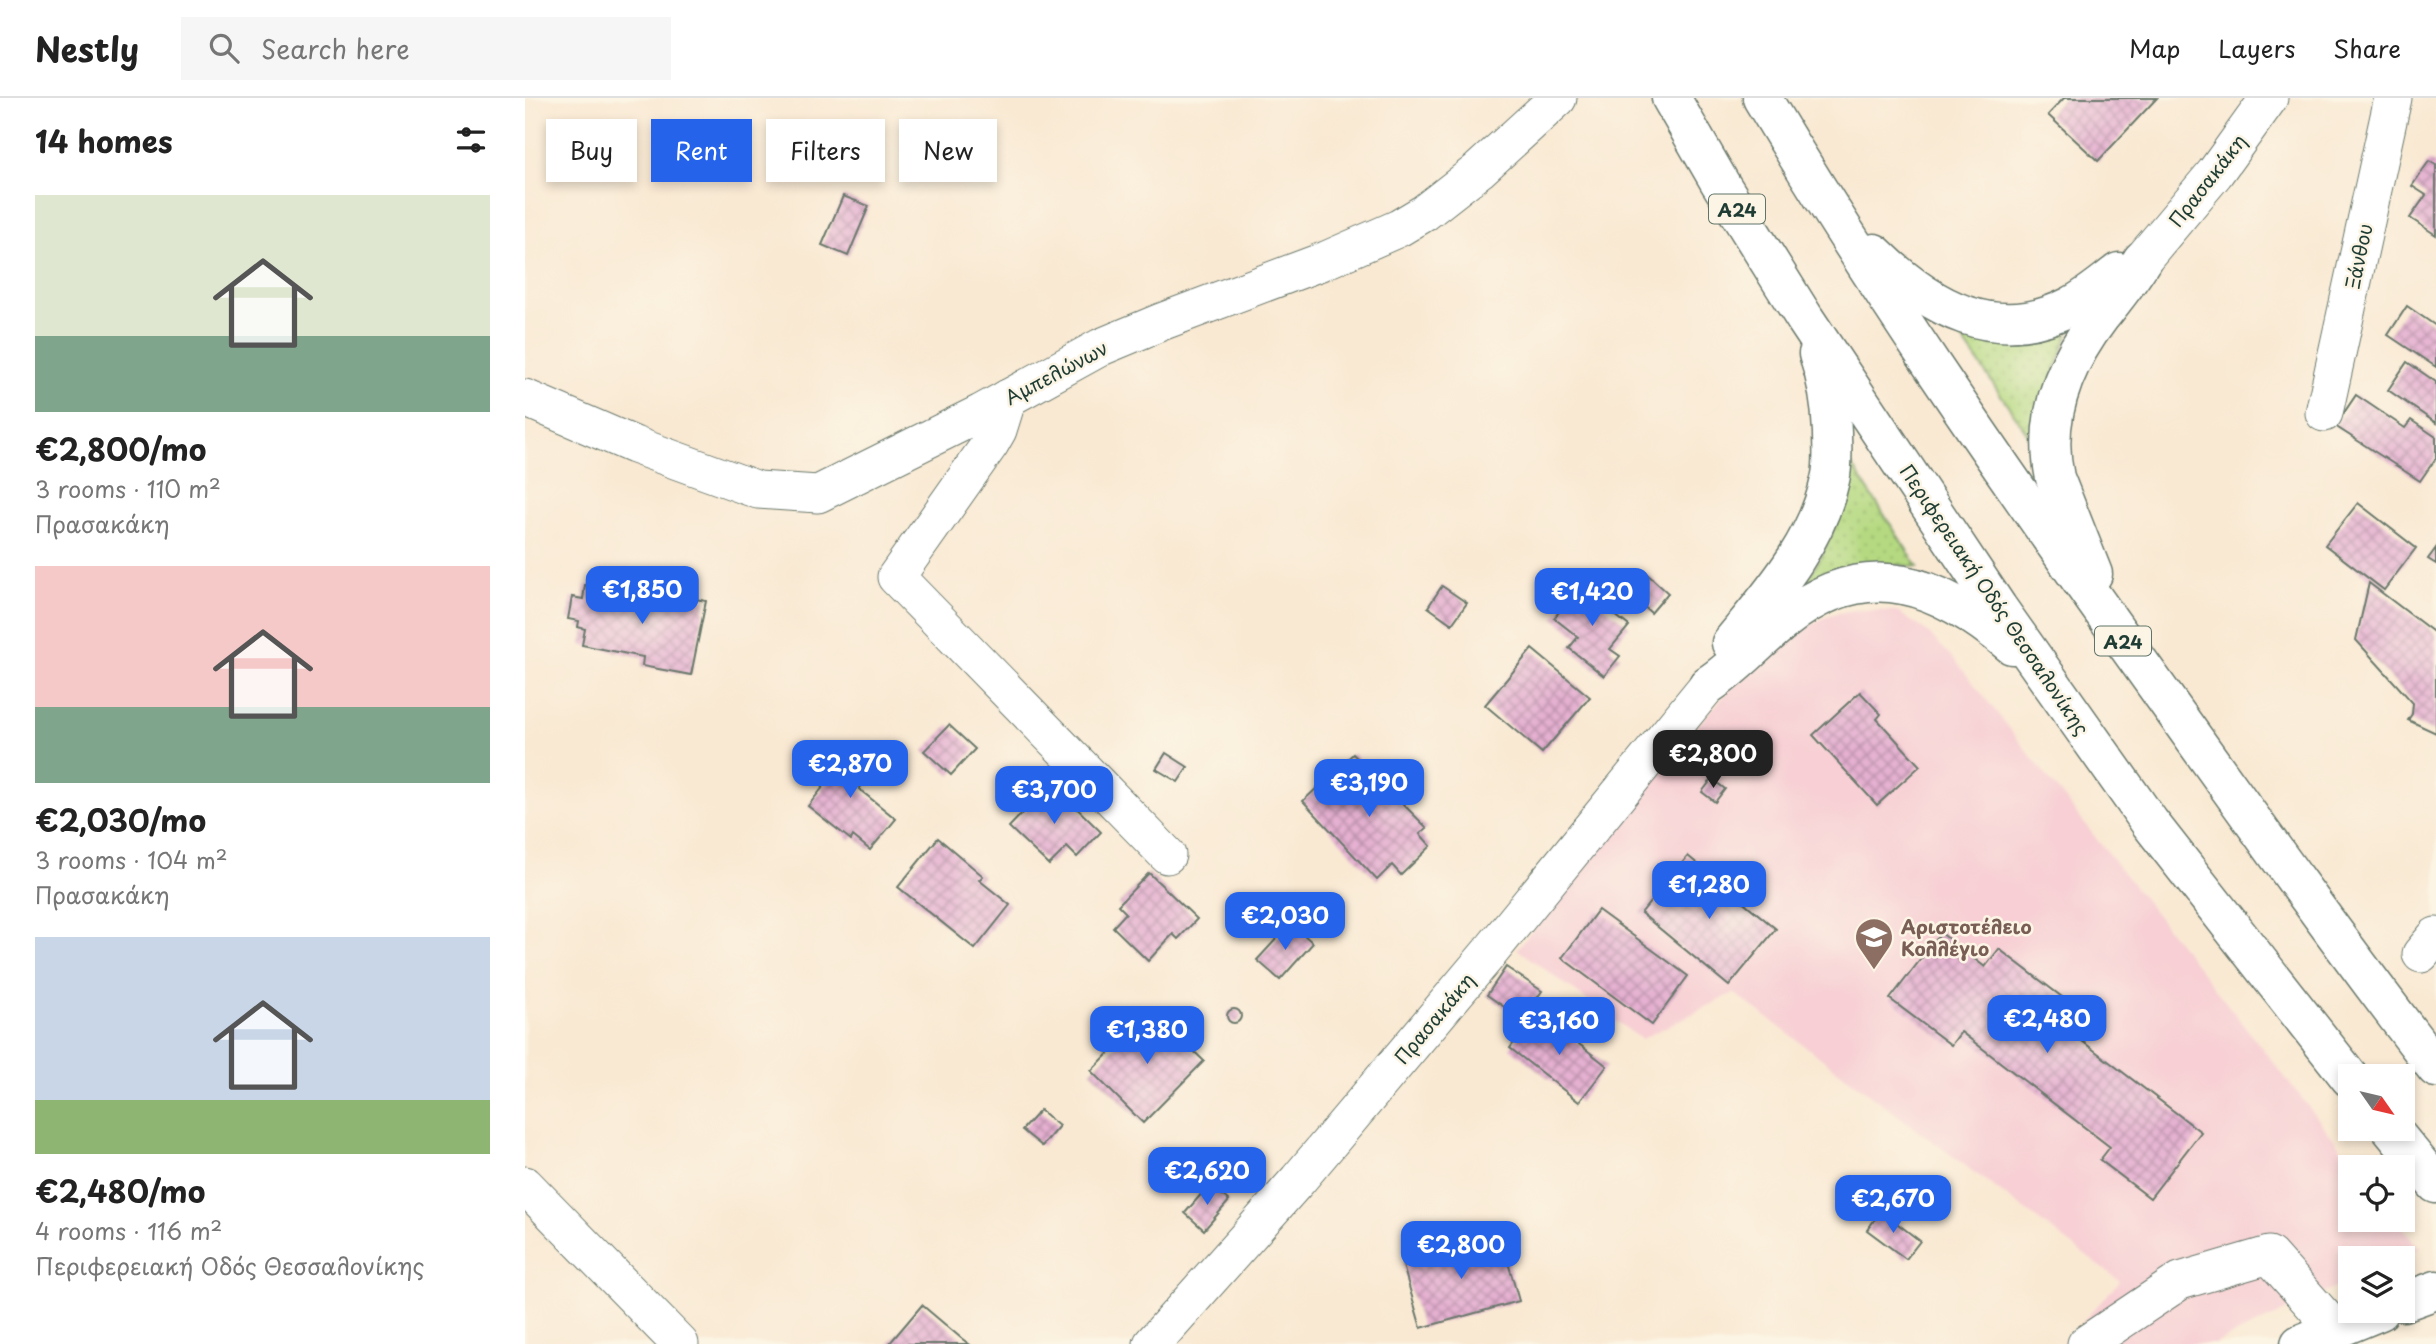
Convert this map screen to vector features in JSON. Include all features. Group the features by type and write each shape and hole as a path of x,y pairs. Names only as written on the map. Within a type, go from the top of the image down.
{"main road":[{"name":"Περιφερειακή Οδός Θεσσαλονίκης","path":"1671,98 1734,206 1805,319 1998,608 2150,823 2339,1064"},
{"name":"Α24","path":"1762,98 2017,491 2259,830 2436,1068"},
{"path":"1827,202 1857,236 1906,281 1950,310 1983,321 2026,320 2060,310 2087,296 2122,270 2142,260"},
{"path":"2114,627 2055,478 2051,461 2051,429 2059,390 2072,358 2142,260"},
{"path":"1708,685 1724,652 1804,546 1831,479 1831,417 1825,374 1805,319"},
{"path":"1708,685 1787,617 1819,596 1841,587 1873,582 1918,589 1952,603 2000,635 2052,685"},
{"path":"2401,1141 2436,1184"},
{"path":"2415,1298 2436,1290"},
{"path":"2300,1344 2350,1323"}],"street":[{"name":"Αμπελώνων","path":"525,398 634,445 758,490 818,494 880,465 1101,347 1326,260 1399,228 1425,213 1479,170 1558,98"},
{"name":"Πρασακάκη","path":"2142,260 2215,173 2269,98"},
{"name":"Ξάνθου","path":"2324,413 2393,98"},
{"path":"1008,398 990,444 896,577 1167,855"},
{"name":"Πρασακάκη","path":"1152,1344 1298,1180 1385,1077 1708,685"},
{"path":"525,1185 680,1344"},
{"path":"2086,1344 2180,1282 2269,1255 2335,1329"}],"shaded area":[{"name":"Αριστοτέλειο Κολλέγιο","path":"1853,610 1896,611 1925,630 1955,660 2347,1155 2338,1155 2338,1232 2407,1232 2420,1249 2415,1251 2415,1246 2338,1246 2338,1287 2214,1344 2062,1344 2120,1281 1734,993 1641,1039 1517,949 1699,724 1730,690 1802,630 1829,615"}],"green space":[{"path":"2071,326 2030,437 1960,336 1989,340"},
{"path":"1849,465 1852,465 1918,567 1887,564 1863,566 1810,582 1808,579 1835,524 1844,496"}],"building":[{"path":"2064,98 2157,98 2098,161 2048,115"},
{"path":"2429,161 2436,165 2436,235 2410,218 2426,195 2412,186"},
{"path":"843,196 869,206 848,256 822,245"},
{"path":"2407,306 2436,326 2436,367 2388,335"},
{"path":"2407,362 2436,382 2436,423 2388,390"},
{"path":"2356,395 2405,428 2411,420 2436,437 2436,458 2420,481 2335,426"},
{"path":"2358,503 2416,548 2384,590 2325,545"},
{"path":"2436,548 2436,564 2428,559"},
{"path":"1646,573 1668,593 1651,613 1628,592"},
{"path":"1583,582 1605,600 1601,604 1629,626 1610,649 1620,656 1604,676 1569,648 1578,637 1554,618"},
{"path":"2369,583 2436,634 2436,733 2408,720 2412,714 2413,703 2356,640"},
{"path":"585,585 654,597 656,591 706,601 691,675 642,666 643,657 582,645 585,629 578,627 579,621 568,619 572,597 583,599"},
{"path":"1442,586 1467,603 1452,624 1428,607"},
{"path":"1532,649 1590,697 1542,753 1485,705"},
{"path":"1860,692 1881,714 1877,719 1920,766 1877,805 1813,735"},
{"path":"949,725 975,749 951,775 924,751"},
{"path":"832,748 847,760 854,752 875,769 859,789 896,819 870,850 853,836 851,840 808,806 828,781 814,770"},
{"path":"1166,753 1188,767 1178,782 1156,769"},
{"path":"1353,754 1427,828 1420,834 1431,846 1401,875 1392,865 1377,880 1303,801"},
{"path":"1712,779 1725,789 1715,802 1702,792"},
{"path":"1051,783 1101,832 1077,857 1067,847 1049,865 1009,827"},
{"path":"938,838 983,876 979,880 1010,905 975,949 898,887"},
{"path":"1688,856 1776,929 1729,986 1641,913"},
{"path":"1149,873 1197,919 1178,939 1173,934 1148,961 1113,927 1126,913 1118,905"},
{"path":"1598,910 1688,976 1652,1025 1562,958"},
{"path":"1291,923 1313,943 1280,980 1257,960"},
{"path":"1941,933 1985,967 1999,949 2062,997 2058,1003 2091,1029 2082,1041 2201,1132 2150,1198 2100,1160 2110,1147 1961,1032 1951,1045 1890,999"},
{"path":"1506,967 1542,991 1522,1019 1487,995"},
{"path":"1231,1009 1237,1009 1241,1016 1237,1023 1231,1023 1227,1019 1227,1013"},
{"path":"1151,1010 1204,1061 1143,1123 1091,1071"},
{"path":"1538,1012 1607,1066 1579,1102 1510,1048"},
{"path":"1040,1110 1059,1126 1042,1146 1022,1130"},
{"path":"1210,1184 1229,1201 1204,1230 1185,1213"},
{"path":"1881,1211 1920,1241 1906,1259 1867,1230"},
{"path":"1500,1234 1519,1301 1421,1328 1402,1262"},
{"path":"922,1305 961,1338 969,1344 889,1344"}],"place":[{"name":"Αριστοτέλειο Κολλέγιο","path":"1874,971"}]}
